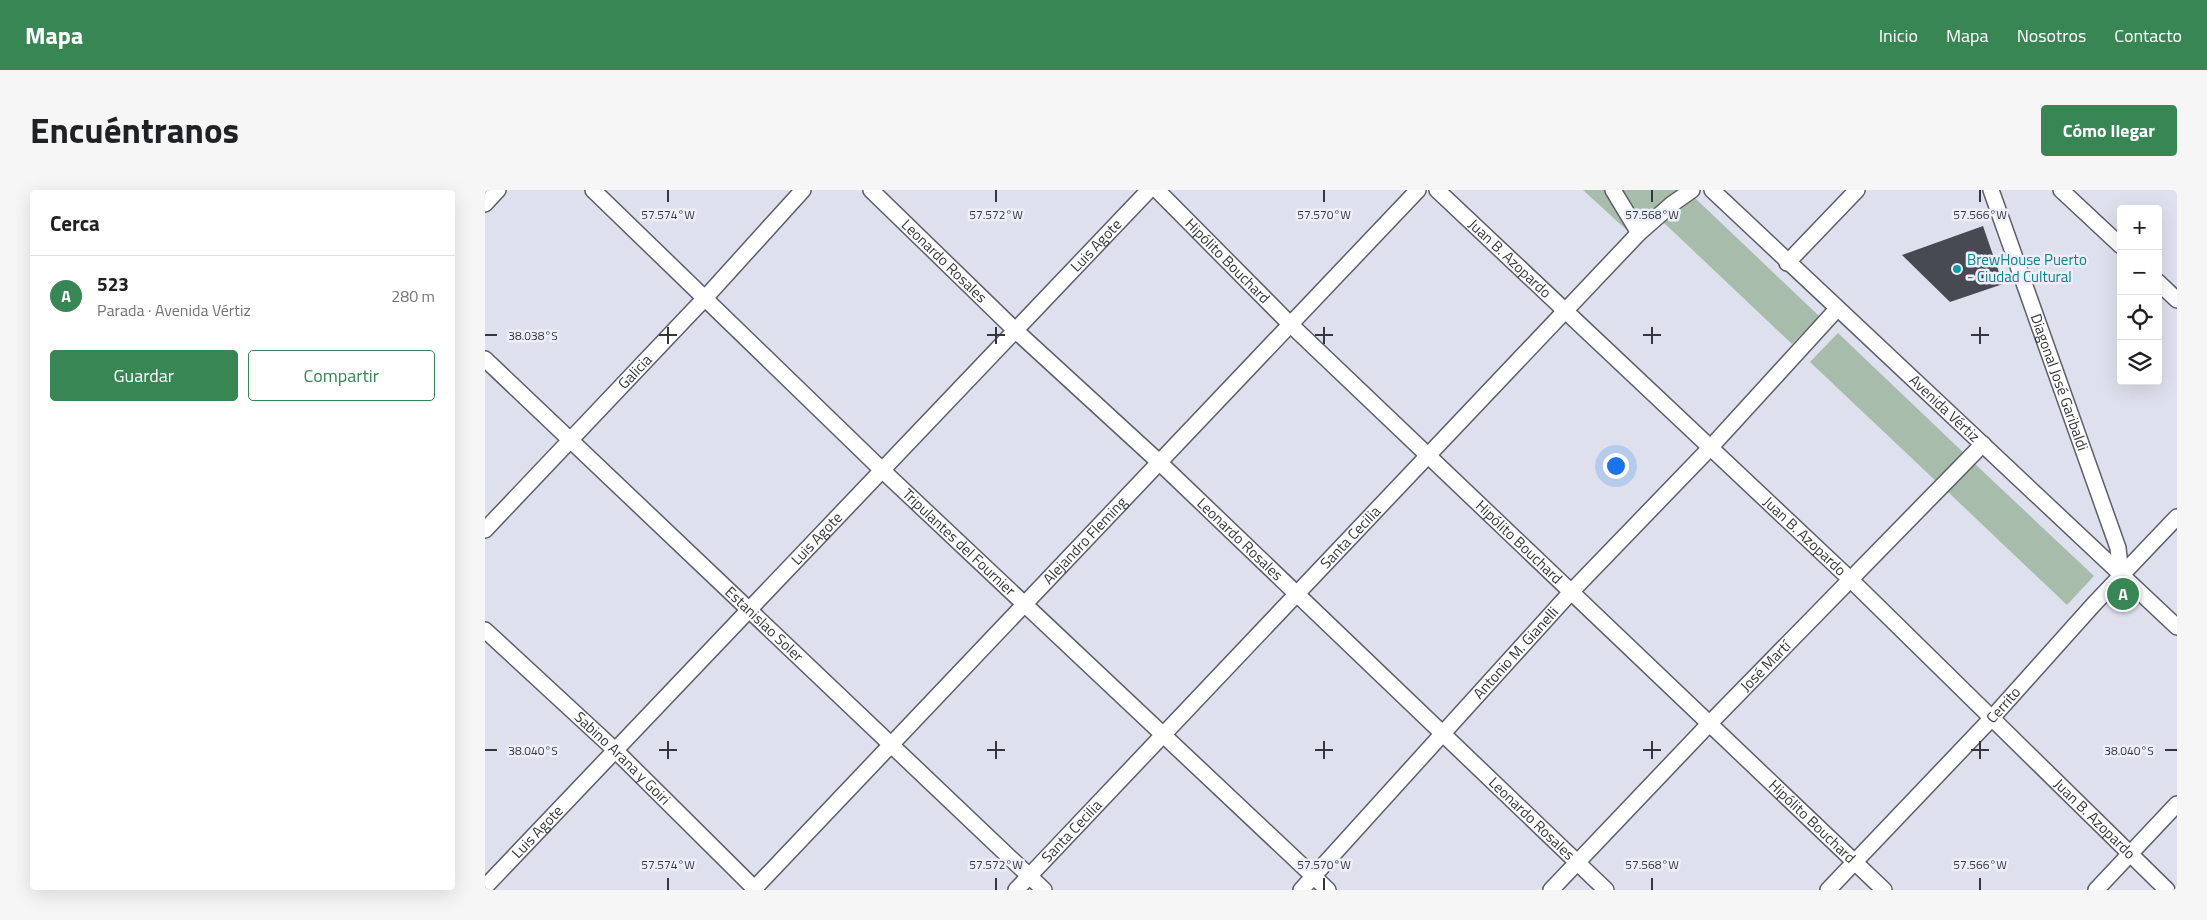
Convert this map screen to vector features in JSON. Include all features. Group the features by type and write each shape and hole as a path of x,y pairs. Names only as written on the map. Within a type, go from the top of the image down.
{"street":[{"path":"485,204 498,190"},
{"name":"Tripulantes del Fournier","path":"593,190 706,297 882,470 1329,890"},
{"name":"Galicia","path":"485,530 706,297 803,190"},
{"name":"Leonardo Rosales","path":"871,190 1015,330 1159,462 1606,890"},
{"name":"Luis Agote","path":"485,886 1149,190"},
{"name":"Hipólito Bouchard","path":"1157,190 1290,324 1884,890"},
{"name":"Alejandro Fleming","path":"754,890 1418,190"},
{"name":"Juan B. Azopardo","path":"1437,190 1851,580 2167,890"},
{"path":"1613,190 1639,233"},
{"name":"Santa Cecilia","path":"1016,890 1639,233 1672,204 1692,190"},
{"name":"Avenida Vértiz","path":"1712,190 1787,263 2177,627"},
{"path":"1787,263 1857,190"},
{"name":"Diagonal José Garibaldi","path":"1991,190 2118,548 2121,575"},
{"path":"2061,190 2117,242"},
{"path":"2162,286 2177,300"},
{"name":"Antonio M. Gianelli","path":"1301,890 1571,592 1710,448 1837,309"},
{"name":"Estanislao Soler","path":"485,358 1044,890"},
{"name":"José Martí","path":"1551,890 1710,723 1983,444"},
{"name":"Cerrito","path":"1828,890 1991,719 2121,575 2177,517"},
{"name":"Sabino Arana y Goiri","path":"485,630 615,750 754,890"},
{"path":"2096,890 2177,804"}],"green space":[{"path":"1583,190 1682,190 1631,234"},
{"path":"1695,198 1819,316 1792,344 1662,221 1676,208"},
{"path":"1838,333 1967,456 1939,484 1810,362"},
{"path":"1975,464 2094,576 2067,605 1948,492"}],"building":[{"name":"BrewHouse Puerto - Ciudad Cultural","path":"1983,226 2003,284 1950,302 1902,255"}],"place":[{"name":"BrewHouse Puerto - Ciudad Cultural","path":"1957,269"},
{"name":"523","path":"2123,594"}]}
